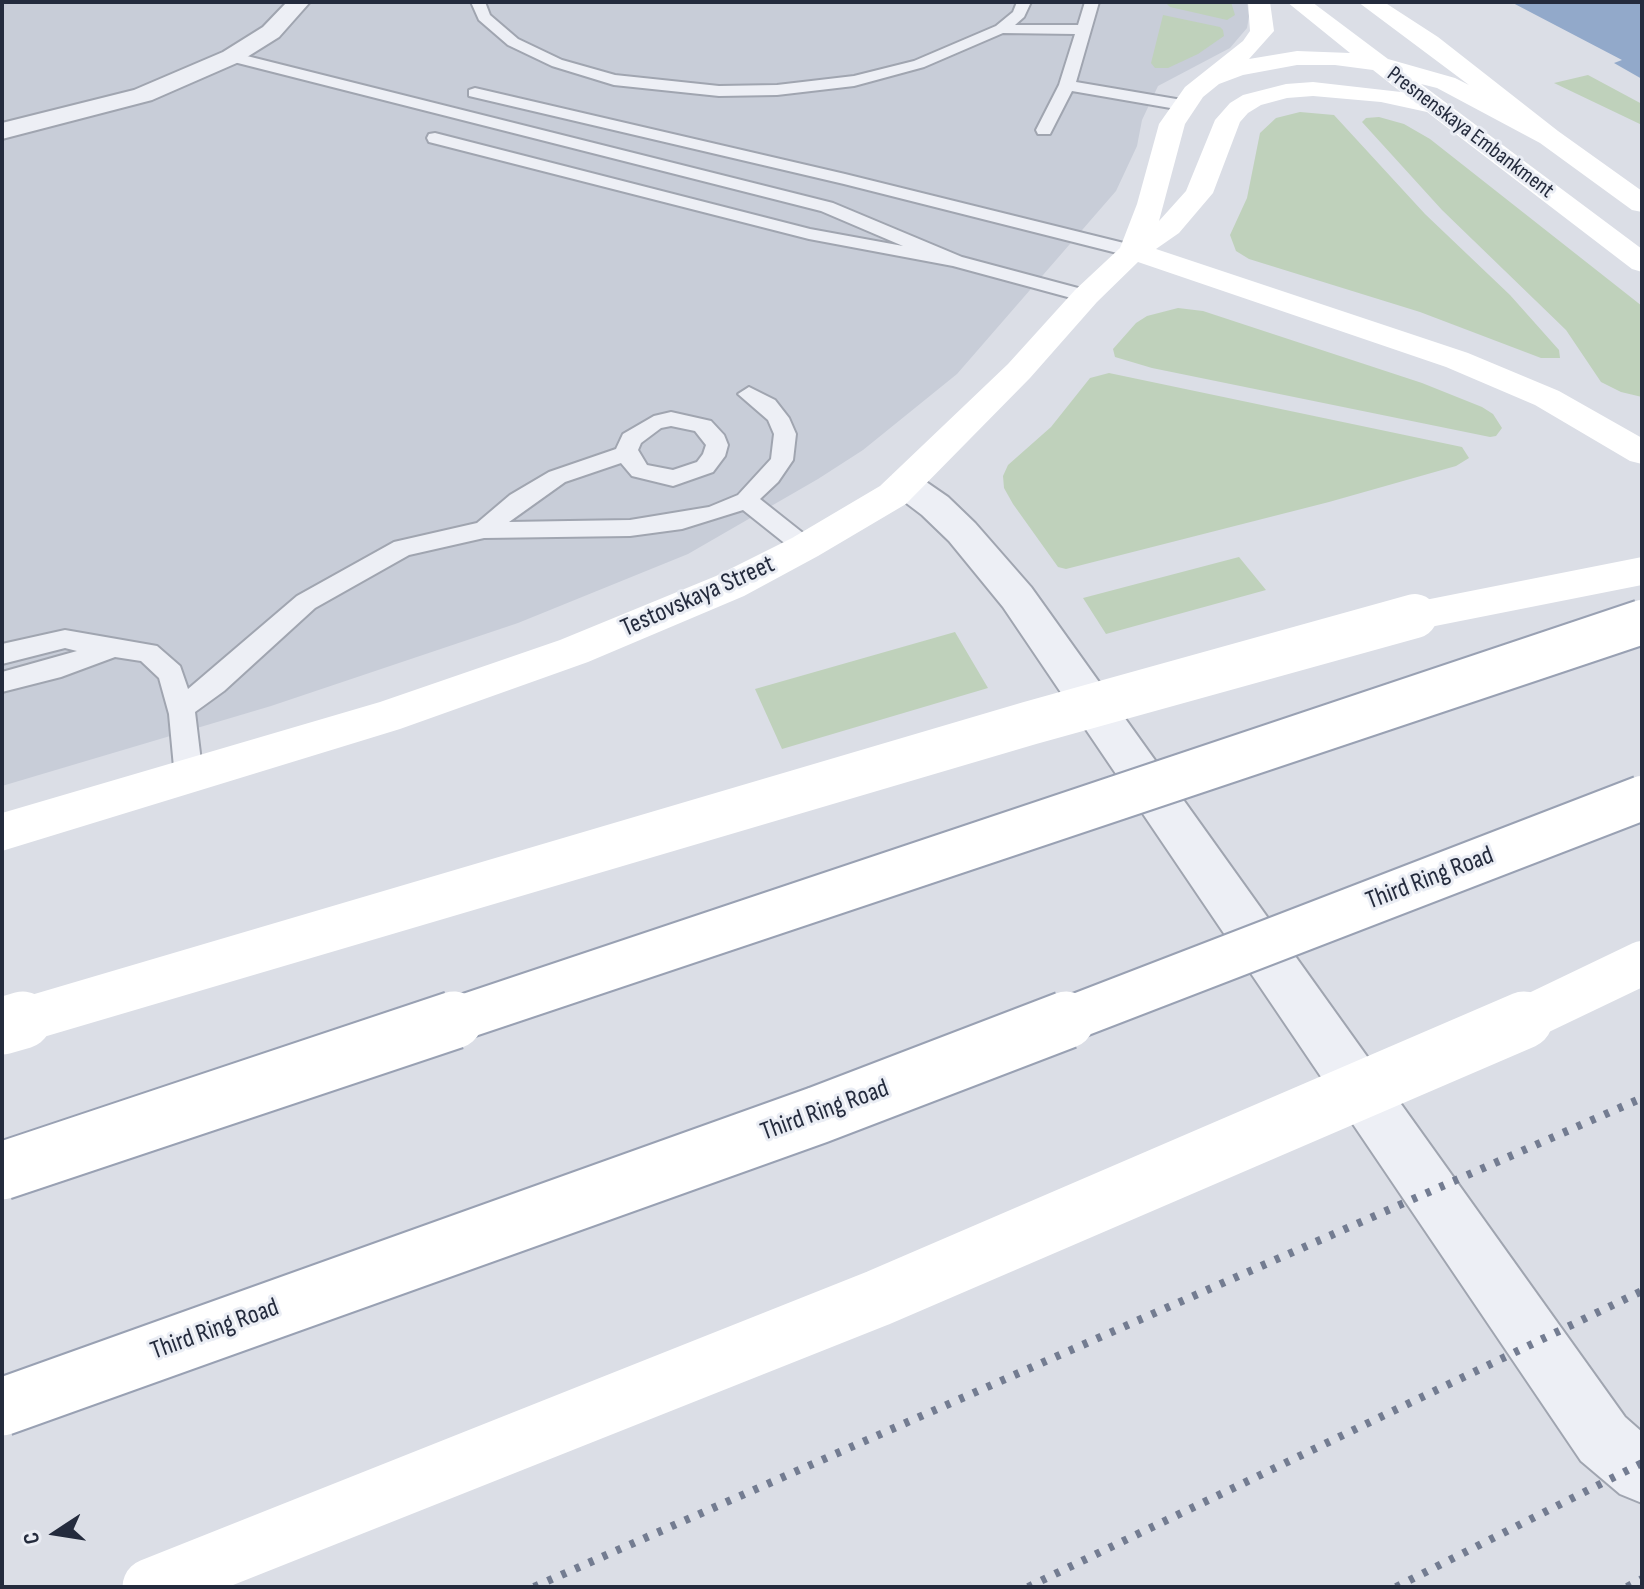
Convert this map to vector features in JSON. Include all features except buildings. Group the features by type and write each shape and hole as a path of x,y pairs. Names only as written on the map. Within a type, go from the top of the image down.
{"main road":[{"path":"1188,98 1251,46 1262,31 1263,17 1259,2"},
{"name":"Presnenskaya Embankment","path":"1298,2 1642,263"},
{"name":"Presnenskaya Embankment","path":"1369,2 1430,42 1549,137 1642,204"},
{"path":"1188,98 1236,69 1316,57 1380,64 1446,83 1549,137"},
{"path":"1133,251 1169,227 1199,193 1228,120 1252,100 1286,91 1358,92 1428,106 1454,121"},
{"name":"Testovskaya Street","path":"2,832 385,717 574,651 730,586 805,547 906,485 1019,371 1086,296 1133,251 1155,192 1172,124 1188,98"},
{"path":"1133,251 1457,360 1547,398 1642,453"},
{"path":"2,1026 1030,723 1415,616 1642,571"},
{"path":"2,1171 1642,622"},
{"name":"Third Ring Road","path":"2,1407 818,1115 1642,798"},
{"path":"151,1587 878,1298 1572,999 1642,963"}],"street":[{"path":"2,131 143,95 231,57 271,32 299,2"},
{"path":"906,485 935,506 962,532 1017,597 1603,1439 1642,1472"}],"lane":[{"path":"478,2 484,17 513,42 557,63 614,80 683,89 777,90 854,81 919,64 1001,29 1019,14 1024,2"},
{"path":"1044,130 1067,85 1092,2"},
{"path":"1001,29 1086,30"},
{"path":"231,57 827,207 955,261"},
{"path":"1067,85 1188,98"},
{"path":"475,93 1133,251"},
{"path":"435,138 809,234 955,261 1086,296"},
{"path":"827,207 983,213"},
{"path":"181,708 215,684 306,602 402,548 484,530 630,528 704,516 746,500 770,477 782,460 786,446 778,418 767,405 749,394"},
{"path":"484,530 518,501 557,477 628,453"},
{"path":"746,500 805,547"},
{"path":"2,654 65,639 148,653 171,673 181,708 189,778"},
{"path":"2,682 61,667 119,646"}],"shaded area":[{"path":"2,2 1247,2 1249,16 1247,28 1230,48 1158,86 1142,120 1137,146 1116,191 957,374 863,450 818,479 688,554 518,623 271,706 2,786"}],"green space":[{"path":"1165,2 1231,2 1235,15 1227,20 1170,7"},
{"path":"1163,15 1220,27 1224,36 1198,54 1168,68 1155,68 1151,63"},
{"path":"1588,75 1642,104 1642,125 1554,83"},
{"path":"1300,112 1334,115 1425,214 1510,295 1559,350 1560,358 1541,358 1420,312 1249,259 1236,251 1230,235 1247,198 1260,133 1276,118"},
{"path":"1379,117 1404,124 1430,139 1642,306 1642,397 1621,392 1601,382 1566,330 1442,210 1362,122 1366,118"},
{"path":"1178,308 1203,311 1422,383 1482,407 1493,414 1502,428 1496,436 1490,437 1152,368 1115,357 1113,349 1136,323 1147,316"},
{"path":"1109,373 1462,447 1469,458 1456,466 1329,502 1066,569 1058,567 1013,504 1004,488 1003,476 1008,465 1051,427 1090,378"},
{"path":"1239,557 1266,590 1106,634 1083,598"},
{"path":"955,632 988,688 782,749 755,689"}],"water":[{"path":"1511,2 1642,2 1642,79 1614,63 1622,60"}],"railway":[{"path":"534,1587 1642,1098"},
{"path":"1028,1587 1642,1291"},
{"path":"1396,1587 1642,1463"},
{"path":"1627,1587 1642,1579"}]}
